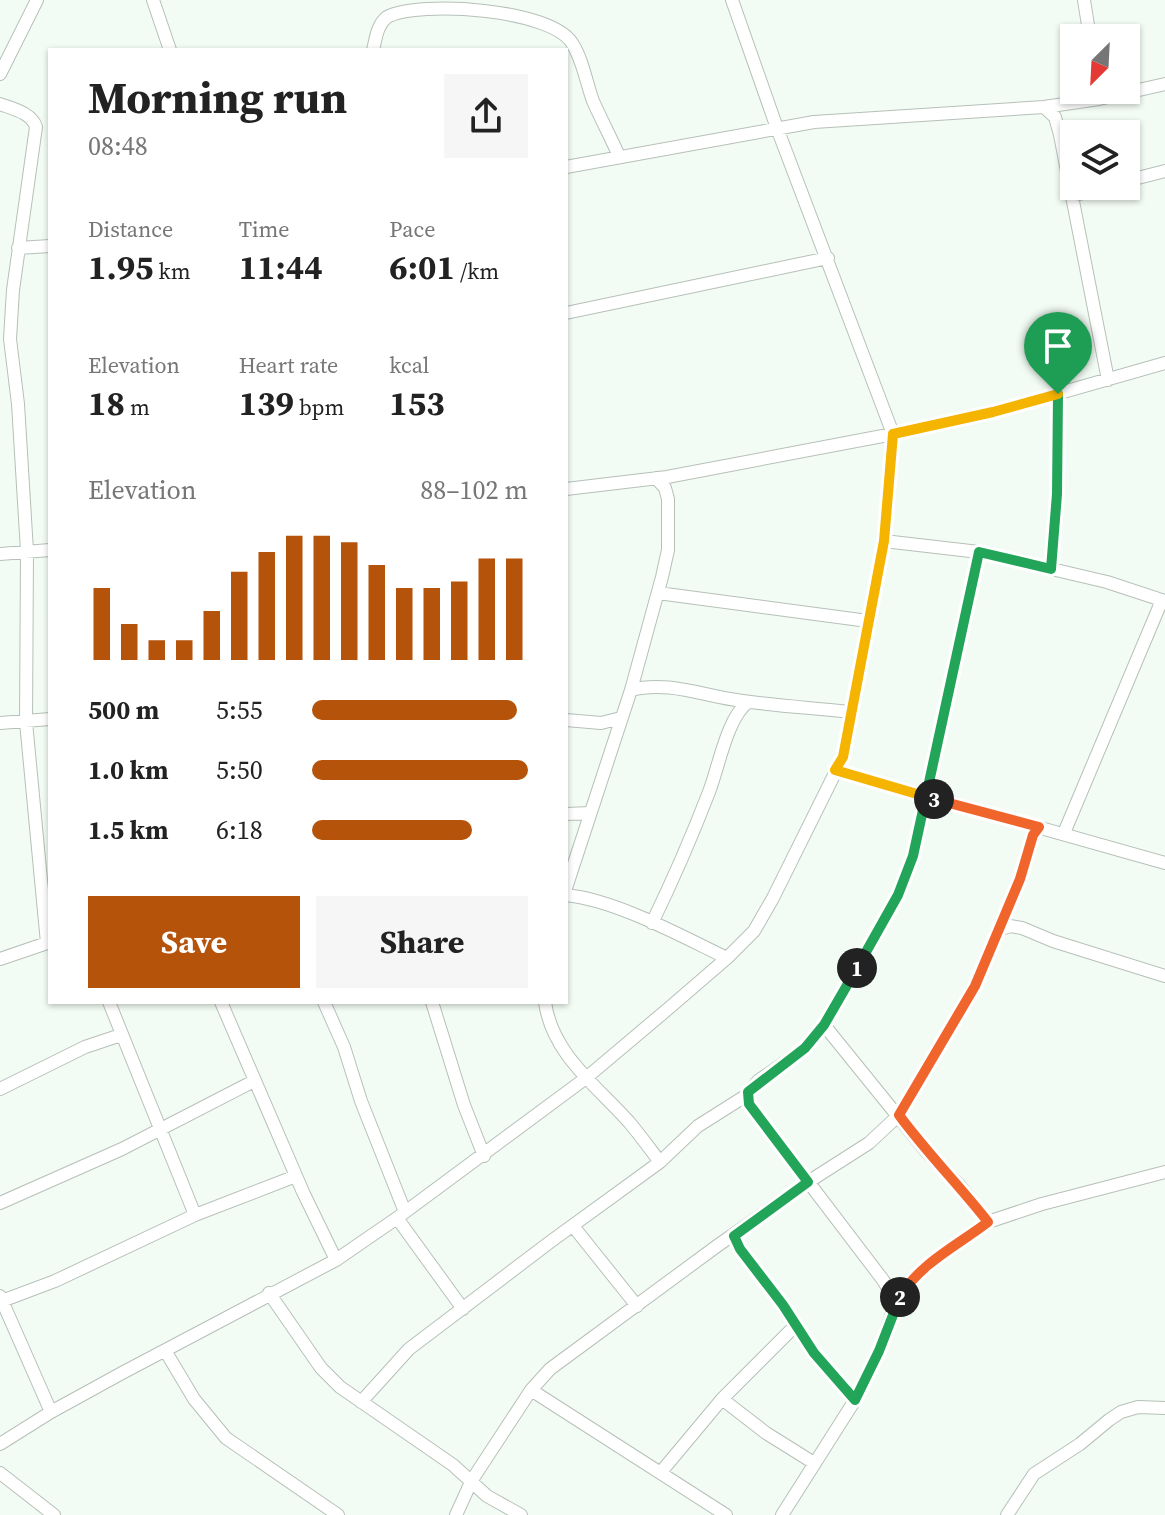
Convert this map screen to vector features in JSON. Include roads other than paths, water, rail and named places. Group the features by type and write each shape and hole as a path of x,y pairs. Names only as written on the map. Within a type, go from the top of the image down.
{"street":[{"path":"0,74 37,0"},
{"path":"153,0 169,48"},
{"path":"0,1444 51,1412 166,1352 269,1293 336,1260 484,1156 586,1078 727,958 754,931 843,757 884,541 893,434 732,0"},
{"path":"1084,0 1088,24"},
{"path":"374,48 384,19 408,8 467,5 540,21 559,30 572,42 593,100 619,156"},
{"path":"1140,88 1165,84"},
{"path":"568,167 777,128 1060,103"},
{"path":"0,104 35,122"},
{"path":"1044,107 1055,117 1060,140"},
{"path":"35,122 48,119"},
{"path":"35,122 18,248 10,339 18,404 27,551 26,722 48,932"},
{"path":"1140,177 1165,171"},
{"path":"1073,200 1108,380"},
{"path":"18,248 48,246"},
{"path":"568,313 828,258"},
{"path":"568,489 656,478 893,434 993,412 1164,365"},
{"path":"1051,569 1057,494 1058,394"},
{"path":"568,882 631,690 668,550 670,527 665,488 656,478"},
{"path":"884,541 979,552 1107,582 1163,600 1064,833"},
{"path":"0,554 48,550"},
{"path":"361,1402 409,1349 660,1162 698,1126 747,1095 758,1081 805,1048 824,1025 898,895 913,856 979,552"},
{"path":"658,593 868,621"},
{"path":"631,690 664,687 748,702 850,712"},
{"path":"652,923 709,793 734,719 748,702"},
{"path":"568,720 601,723 621,718"},
{"path":"0,723 48,719"},
{"path":"835,770 1163,861"},
{"path":"568,814 590,813"},
{"path":"456,1515 472,1480 531,1390 550,1369 808,1182 869,1143 899,1115 975,986 1020,879 1033,835 1039,827"},
{"path":"568,895 582,896 652,923 727,958"},
{"path":"999,930 1010,926 1022,928 1165,976"},
{"path":"0,959 48,942"},
{"path":"110,1004 195,1215"},
{"path":"222,1004 336,1260"},
{"path":"325,1004 344,1047 401,1215 463,1309"},
{"path":"433,1004 464,1105 484,1156"},
{"path":"545,1004 555,1039 586,1078 630,1123 660,1162"},
{"path":"824,1025 988,1222"},
{"path":"0,1089 85,1047 121,1035"},
{"path":"0,1203 122,1149 254,1081"},
{"path":"747,1095 749,1104 883,1280 896,1302"},
{"path":"782,1515 855,1400 879,1351 896,1302 908,1283 930,1263 988,1222 1042,1204 1165,1172"},
{"path":"51,1412 1,1298 55,1281 195,1215 296,1176"},
{"path":"573,1226 637,1306"},
{"path":"734,1236 814,1353 855,1400"},
{"path":"269,1293 321,1368 361,1402 472,1480 487,1496 521,1515"},
{"path":"661,1472 722,1399 796,1325"},
{"path":"166,1352 194,1399 226,1438 338,1515"},
{"path":"531,1390 726,1515"},
{"path":"722,1399 766,1433 814,1463"},
{"path":"1007,1515 1034,1474 1080,1444 1109,1420 1138,1407 1165,1408"},
{"path":"0,1473 54,1515"}]}
